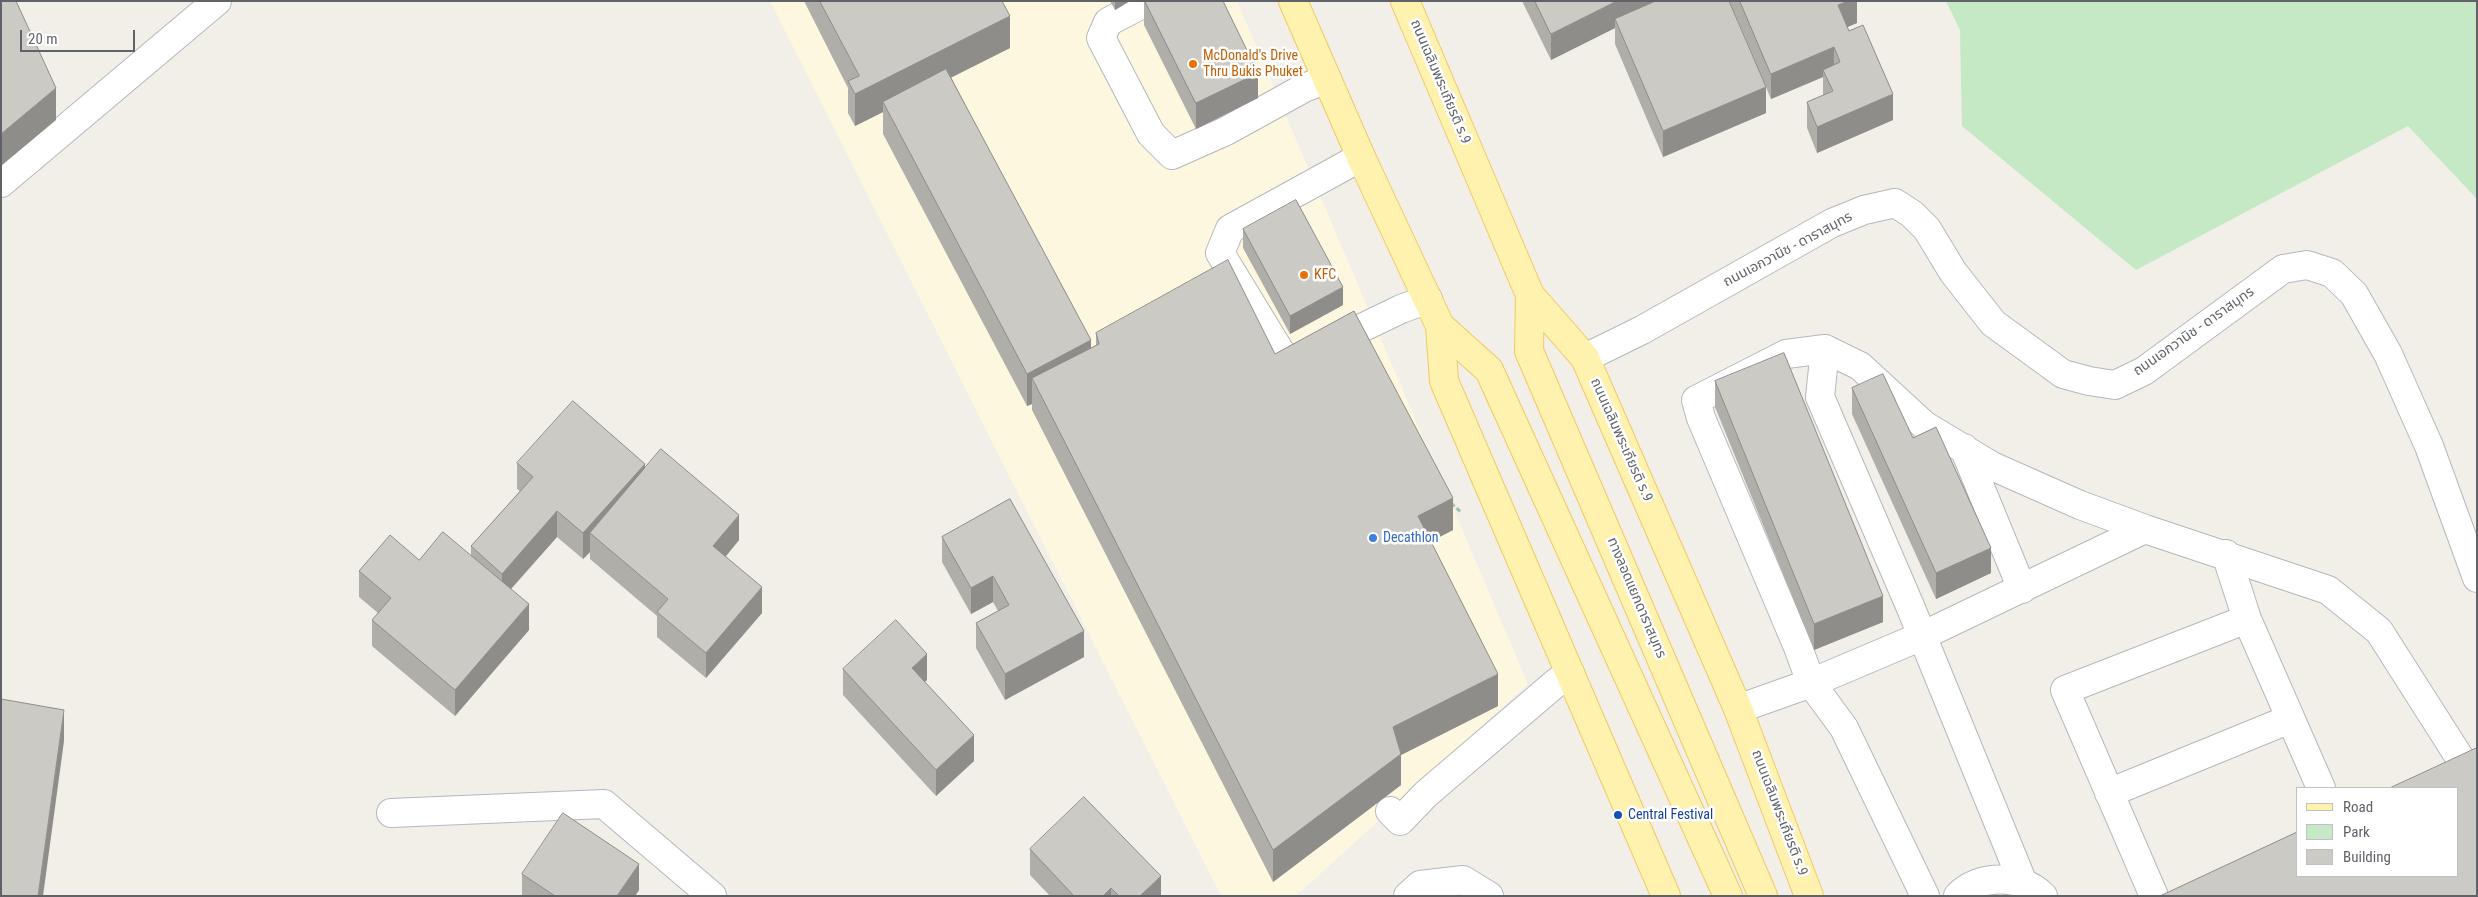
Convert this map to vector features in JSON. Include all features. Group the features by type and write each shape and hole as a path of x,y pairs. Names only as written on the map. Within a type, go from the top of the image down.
{"main road":[{"path":"1293,1 1361,157 1440,326 1444,381 1666,896"},
{"name":"ถนนเฉลิมพระเกียรติ ร.9","path":"1405,1 1530,295 1585,358 1738,709 1810,896"},
{"name":"ทางลอดแยกดาราสมุทร","path":"1530,295 1530,351 1763,896"},
{"path":"1440,326 1489,370 1728,896"}],"street":[{"path":"1,183 217,1"},
{"path":"1148,1 1108,22 1101,38 1151,134 1172,155 1226,131 1304,88 1327,78"},
{"path":"1361,157 1230,230 1220,253 1281,353 1292,361 1401,309 1428,299"},
{"name":"ถนนเอกวานิช - ดาราสมุทร","path":"1585,358 1642,330 1832,223 1864,210 1895,203 1912,214 1927,228 1953,272 1993,323 2063,374 2115,385 2144,371 2283,269 2307,265 2332,273 2354,294 2388,354 2429,446 2477,578"},
{"path":"1824,349 1820,397 2033,889"},
{"path":"1925,896 1844,728 1811,683 1798,646 1701,418 1696,400 1786,354 1824,349 1860,366 1924,425 1992,466 2071,501 2328,590 2379,631 2465,766 2477,796"},
{"path":"1964,448 2022,589"},
{"path":"1738,709 1811,683 1922,636 2145,528"},
{"path":"2226,554 2247,619 2321,787"},
{"path":"2163,893 2109,793 2065,690 2247,619"},
{"path":"1390,810 1400,822 1426,794 1550,688 1570,674"},
{"path":"2109,793 2290,718"},
{"path":"391,813 604,804 712,896"},
{"path":"1958,896 1962,891 1981,882 2002,879 2033,889"},
{"path":"1408,896 1420,885 1463,880 1489,896"}],"path":[{"path":"1451,503 1462,513"}],"shaded area":[{"path":"770,1 1237,1 1528,684 1296,896 1221,896"}],"green space":[{"path":"1946,1 2477,1 2477,199 2408,126 2136,270 1962,126 1960,30"}],"building":[{"path":"1,1 16,1 56,88 1,134"},
{"path":"820,1 1002,1 1010,16 855,94 848,81 859,76"},
{"path":"1145,1 1223,1 1258,73 1196,103"},
{"path":"1535,1 1617,1 1551,34"},
{"path":"1656,1 1729,1 1766,87 1663,131 1615,19"},
{"path":"1740,1 1848,1 1838,5 1849,31 1863,25 1893,94 1817,127 1807,102 1833,91 1823,70 1840,62 1834,47 1771,74"},
{"path":"946,69 1091,340 1027,374 883,102"},
{"path":"1296,200 1343,287 1290,316 1243,229"},
{"path":"1228,260 1275,354 1354,311 1453,498 1418,516 1498,674 1393,727 1401,754 1273,850 1032,378 1099,344 1096,333"},
{"path":"1784,353 1883,596 1814,624 1715,381"},
{"path":"1883,374 1913,438 1936,427 1991,548 1936,573 1852,388"},
{"path":"573,401 645,464 583,533 557,511 502,574 471,546 533,477 517,463"},
{"path":"661,449 739,515 713,546 762,587 706,653 657,612 668,599 590,533"},
{"path":"1010,499 1084,631 1005,674 976,623 1009,605 993,576 971,588 942,537"},
{"path":"443,532 529,604 455,690 372,620 391,598 359,571 390,535 419,560"},
{"path":"896,620 927,654 912,668 974,735 936,770 843,669"},
{"path":"1,699 64,710 38,896 1,896"},
{"path":"2477,748 2477,896 2160,896 2296,832 2296,877 2458,877 2458,787 2392,787"},
{"path":"1084,797 1161,876 1140,896 1119,896 1111,888 1103,896 1074,896 1030,849"},
{"path":"563,813 639,864 617,896 555,896 522,874"}],"place":[{"name":"McDonald's Drive Thru Bukis Phuket","path":"1193,64"},
{"name":"KFC","path":"1304,275"},
{"name":"Decathlon","path":"1373,538"},
{"name":"Central Festival","path":"1618,815"}]}
